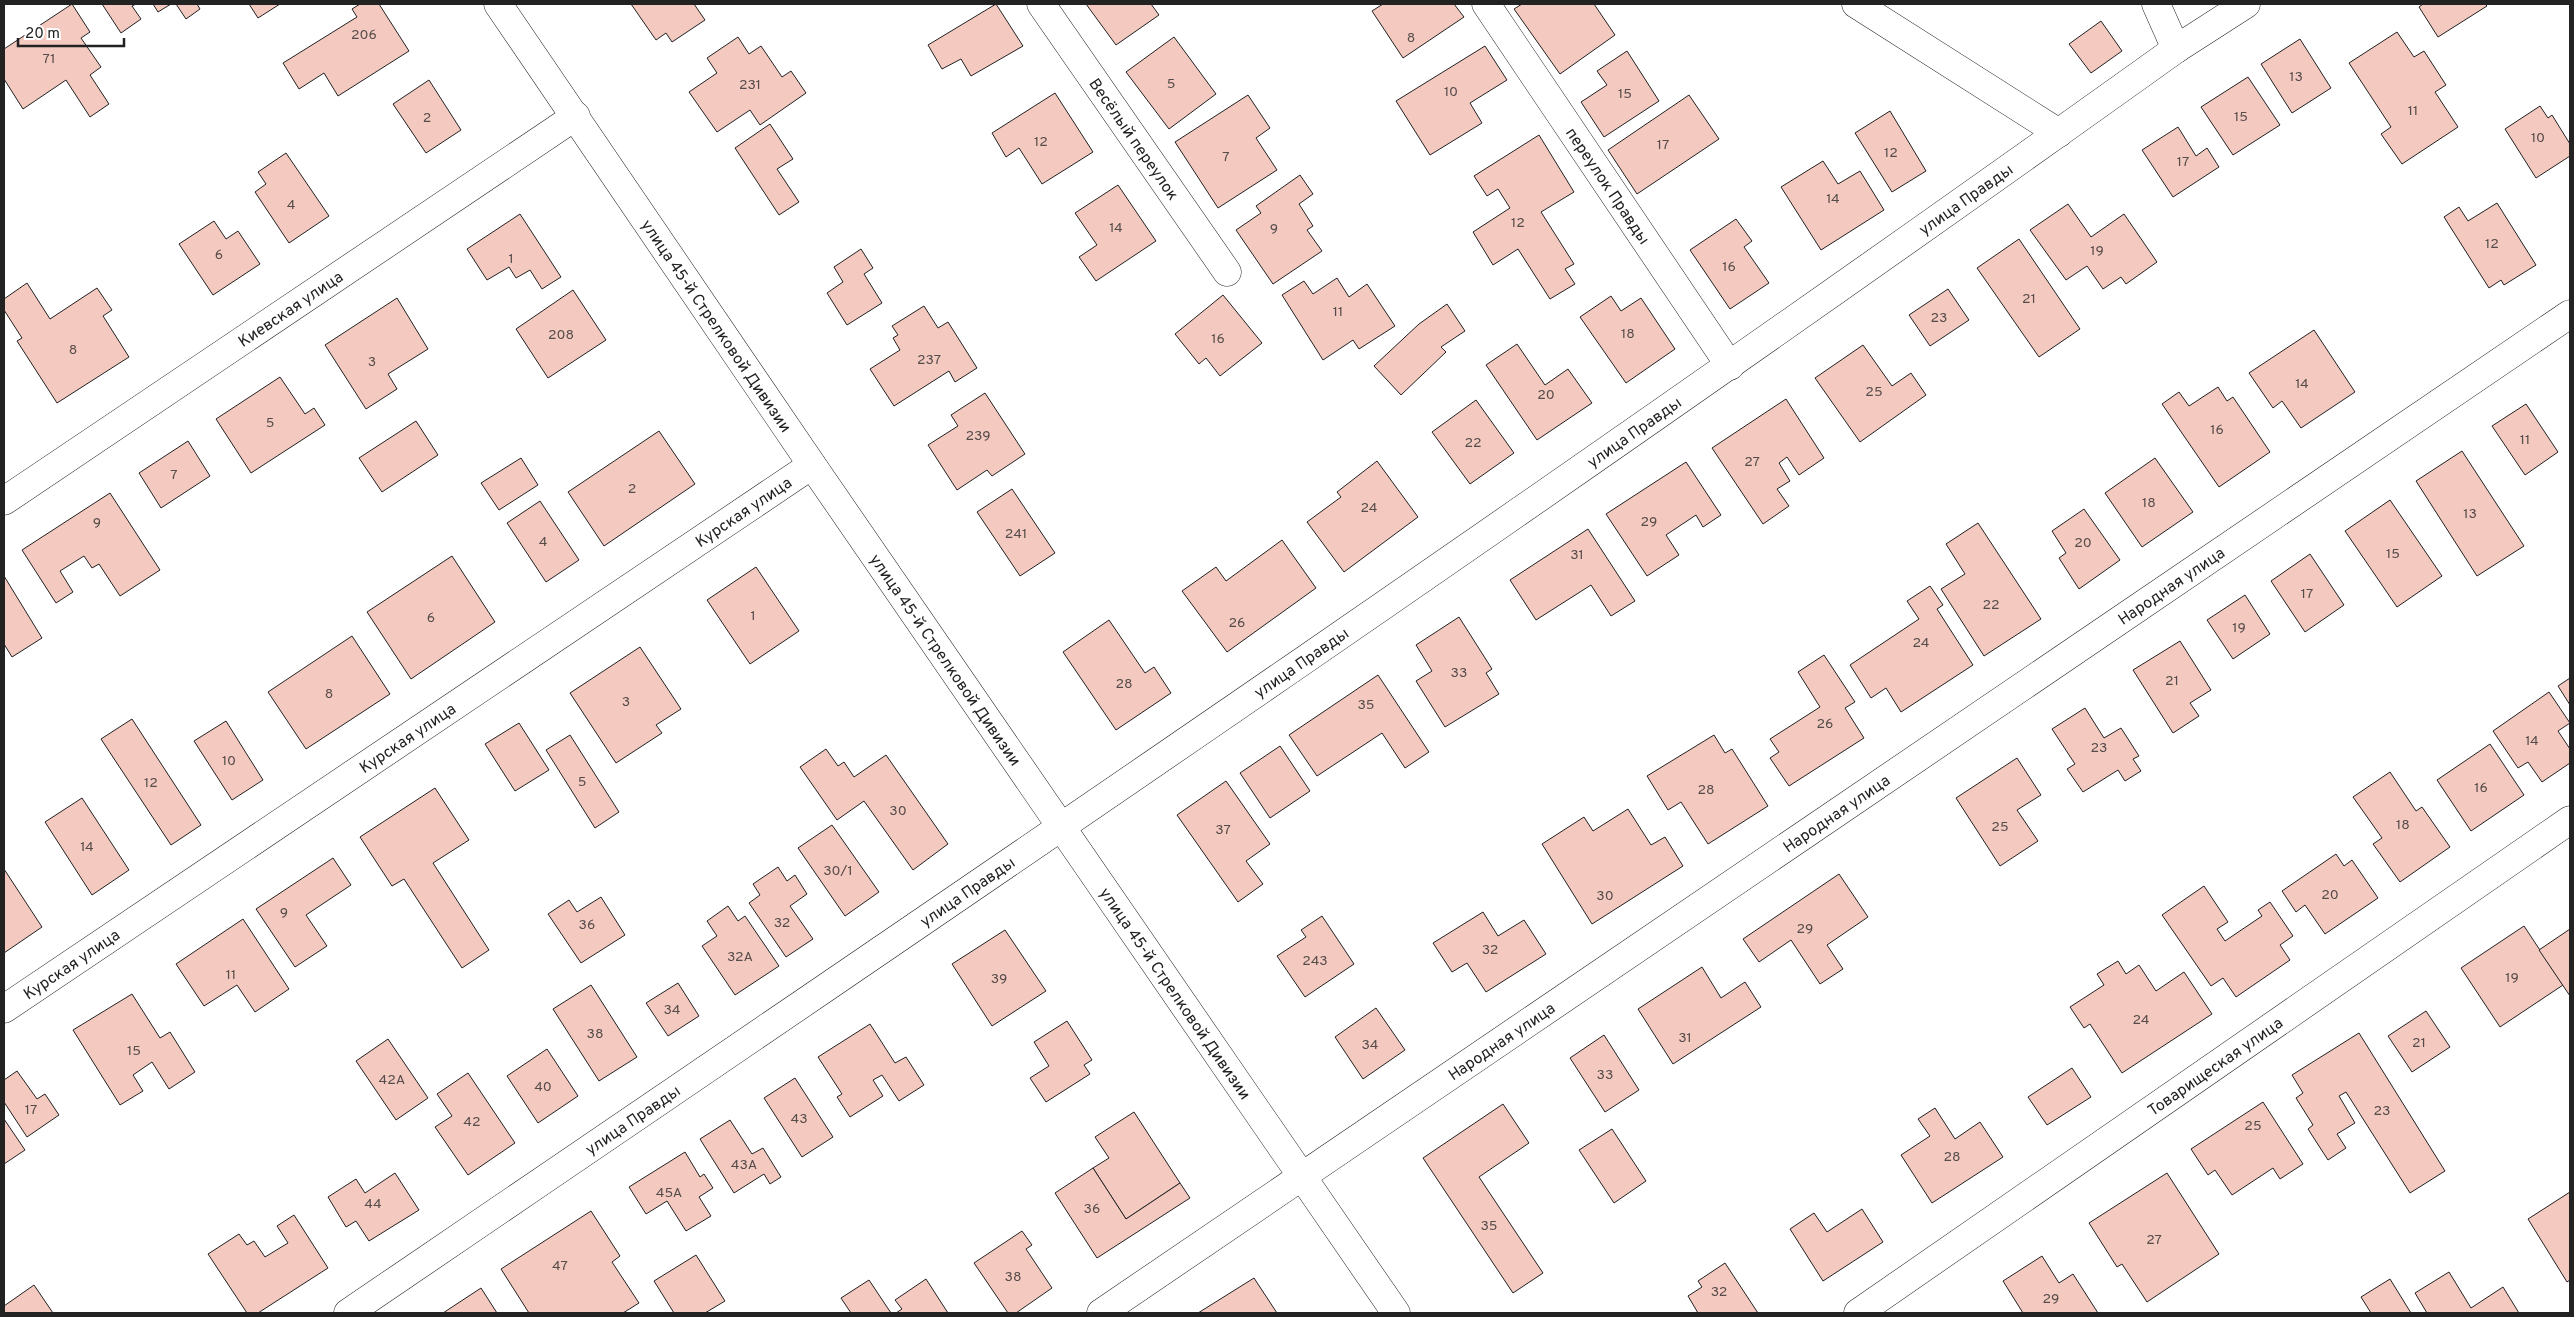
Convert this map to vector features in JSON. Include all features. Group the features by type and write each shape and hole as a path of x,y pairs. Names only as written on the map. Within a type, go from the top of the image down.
{"street":[{"name":"улица 45-й Стрелковой Дивизии","path":"498,4 812,465 1396,1313"},
{"name":"Весёлый переулок","path":"1041,4 1227,272"},
{"name":"переулок Правды","path":"1486,4 1730,366"},
{"path":"1856,4 2059,133"},
{"path":"2156,4 2176,49"},
{"name":"улица Правды","path":"348,1313 1062,828 1730,366 2176,49 2246,4"},
{"name":"Киевская улица","path":"4,500 576,116"},
{"name":"Народная улица","path":"1101,1313 2570,314"},
{"name":"Курская улица","path":"4,1009 812,465"},
{"name":"Товарищеская улица","path":"1858,1313 2570,820"}],"building":[{"path":"72,4 90,32 81,38 101,67 90,75 109,104 90,117 66,80 23,109 4,79 4,49"},
{"path":"102,4 136,4 132,6 141,19 121,33"},
{"path":"153,4 171,4 158,12"},
{"path":"176,4 197,4 200,9 186,19"},
{"path":"249,4 280,4 258,18"},
{"path":"360,4 379,4 409,51 338,96 324,73 299,89 283,63 357,17 352,9"},
{"path":"631,4 694,4 705,20 672,42 666,33 656,40"},
{"path":"996,4 1023,46 971,76 961,59 942,69 928,45"},
{"path":"1086,4 1151,4 1159,15 1116,45"},
{"path":"1383,4 1454,4 1464,17 1403,58 1372,11"},
{"path":"1522,4 1594,4 1615,35 1560,74 1514,9"},
{"path":"2423,4 2485,4 2487,6 2438,37 2419,7"},
{"path":"2101,21 2122,51 2091,73 2069,44"},
{"path":"2397,32 2414,57 2424,51 2446,85 2435,92 2458,127 2402,164 2381,134 2391,127 2349,63"},
{"path":"738,37 749,54 761,46 782,77 791,71 806,93 760,125 750,110 717,132 689,92 717,73 707,58"},
{"path":"1174,37 1216,94 1169,129 1126,72"},
{"path":"2300,39 2331,88 2292,113 2261,64"},
{"path":"1485,46 1507,80 1470,103 1482,123 1430,155 1396,101"},
{"path":"1627,51 1659,101 1604,137 1581,102 1607,85 1597,71"},
{"path":"2248,77 2280,125 2233,155 2201,107"},
{"path":"429,80 461,130 426,153 393,104"},
{"path":"1055,93 1093,152 1042,184 1019,148 1006,157 992,133"},
{"path":"1248,95 1270,128 1256,138 1277,170 1218,208 1175,142"},
{"path":"1689,95 1719,139 1637,194 1608,150"},
{"path":"2540,106 2548,118 2552,115 2570,144 2570,156 2536,178 2505,129"},
{"path":"1890,111 1926,171 1892,192 1855,133"},
{"path":"770,124 793,159 777,169 799,202 779,215 735,148"},
{"path":"2178,127 2196,156 2207,148 2219,167 2173,197 2142,150"},
{"path":"1539,135 1574,192 1541,212 1574,264 1565,269 1575,284 1550,299 1518,249 1493,265 1473,232 1510,208 1498,189 1487,196 1474,176"},
{"path":"286,153 329,216 289,243 255,192 266,184 258,172"},
{"path":"1823,161 1838,184 1860,171 1884,210 1821,250 1781,187"},
{"path":"1300,175 1313,194 1299,204 1313,226 1307,230 1322,251 1273,284 1236,230 1261,213 1256,206"},
{"path":"1118,185 1156,241 1096,281 1079,257 1097,245 1075,213"},
{"path":"2497,203 2536,265 2504,285 2501,280 2489,288 2444,217 2459,207 2468,221"},
{"path":"2068,204 2091,237 2124,214 2157,262 2126,284 2121,277 2103,289 2087,266 2066,280 2030,230"},
{"path":"520,214 561,277 542,289 530,270 516,278 509,267 487,280 467,249"},
{"path":"1736,219 1752,241 1744,247 1769,283 1730,309 1690,250"},
{"path":"214,221 226,239 238,231 260,264 213,295 179,244"},
{"path":"2019,239 2080,329 2039,357 1977,268"},
{"path":"861,249 873,268 864,274 882,303 847,325 827,293 843,282 834,267"},
{"path":"1337,278 1349,297 1367,284 1395,326 1359,349 1353,340 1323,360 1282,295 1304,281 1313,294"},
{"path":"27,283 50,319 97,288 112,310 103,316 129,357 57,403 17,341 22,338 4,310 4,299"},
{"path":"1948,289 1969,320 1930,346 1909,315"},
{"path":"573,290 606,340 548,378 516,329"},
{"path":"1223,295 1262,343 1220,376 1206,358 1199,364 1175,334"},
{"path":"1611,296 1621,311 1641,298 1675,349 1626,383 1580,317"},
{"path":"397,298 428,349 388,374 397,389 366,409 325,345"},
{"path":"1447,304 1465,331 1441,347 1446,352 1401,395 1374,366 1419,324"},
{"path":"924,306 938,328 948,322 977,368 955,382 949,371 894,406 870,369 900,350 893,338 898,335 892,326"},
{"path":"2314,330 2355,392 2301,428 2282,401 2273,408 2249,373"},
{"path":"1517,344 1545,385 1568,369 1592,403 1537,440 1486,365"},
{"path":"1863,345 1892,386 1911,373 1926,395 1860,442 1815,378"},
{"path":"280,377 305,414 314,408 325,425 251,473 216,419"},
{"path":"2218,387 2227,401 2233,397 2270,452 2219,487 2162,404 2179,392 2189,406"},
{"path":"985,393 1025,454 992,476 987,470 957,490 928,445 958,426 951,415"},
{"path":"1786,399 1824,458 1799,475 1787,457 1779,463 1790,481 1777,489 1789,506 1763,524 1712,448"},
{"path":"1476,400 1514,453 1470,484 1432,432"},
{"path":"2526,404 2558,452 2525,475 2492,426"},
{"path":"416,421 438,455 382,492 359,458"},
{"path":"659,431 695,484 604,546 568,492"},
{"path":"188,441 210,476 161,508 139,473"},
{"path":"2462,451 2524,546 2477,576 2416,481"},
{"path":"521,458 538,485 499,510 481,483"},
{"path":"2155,458 2193,512 2142,547 2105,493"},
{"path":"1377,461 1418,517 1344,572 1307,522 1341,497 1337,492"},
{"path":"1686,462 1721,515 1703,527 1696,515 1666,535 1679,555 1647,576 1606,514"},
{"path":"1012,489 1055,553 1020,576 977,512"},
{"path":"110,493 160,570 120,596 99,564 92,568 84,556 60,571 73,592 56,603 22,550"},
{"path":"2390,500 2442,576 2397,607 2345,531"},
{"path":"540,501 579,560 546,582 507,523"},
{"path":"2084,509 2120,560 2079,589 2059,558 2066,553 2052,531"},
{"path":"1978,523 2041,619 1984,656 1941,589 1965,574 1946,544"},
{"path":"1588,529 1635,601 1611,616 1591,585 1536,620 1510,580"},
{"path":"1282,540 1316,588 1227,652 1182,591 1216,567 1226,581"},
{"path":"2310,554 2344,605 2305,632 2271,581"},
{"path":"452,556 495,622 411,679 367,612"},
{"path":"756,567 799,631 750,664 707,600"},
{"path":"4,576 42,638 12,657 4,644"},
{"path":"1930,586 1943,605 1937,609 1973,665 1901,712 1886,688 1871,698 1850,665 1919,619 1907,601"},
{"path":"2245,595 2270,634 2233,659 2207,620"},
{"path":"1459,617 1492,669 1486,673 1499,694 1445,727 1416,681 1432,671 1416,645"},
{"path":"1109,620 1145,673 1154,667 1171,693 1116,730 1063,652"},
{"path":"352,636 390,694 306,749 268,692"},
{"path":"2180,641 2211,690 2190,703 2199,716 2173,733 2133,670"},
{"path":"640,647 681,709 656,725 662,733 616,763 570,693"},
{"path":"1824,655 1855,702 1845,708 1864,738 1789,786 1770,758 1779,752 1770,739 1820,707 1798,672"},
{"path":"1378,675 1429,752 1405,768 1382,733 1317,776 1289,735"},
{"path":"2570,678 2570,705 2558,686"},
{"path":"2549,692 2570,723 2558,731 2570,749 2570,763 2542,782 2528,762 2518,768 2493,731"},
{"path":"2085,708 2104,738 2121,728 2139,756 2133,759 2141,771 2125,781 2118,770 2083,792 2067,769 2075,764 2052,729"},
{"path":"132,719 201,825 171,845 101,739"},
{"path":"226,721 263,780 232,800 194,741"},
{"path":"519,723 549,770 515,791 485,744"},
{"path":"570,735 619,812 595,828 546,750"},
{"path":"1714,735 1725,753 1732,749 1768,806 1708,844 1681,802 1668,810 1647,776"},
{"path":"2490,744 2524,795 2471,831 2437,780"},
{"path":"1280,746 1310,791 1270,818 1240,773"},
{"path":"826,749 838,766 844,762 854,777 886,755 948,844 913,870 864,801 837,820 800,767"},
{"path":"2017,758 2041,795 2017,810 2038,841 2000,866 1956,798"},
{"path":"2390,772 2416,811 2422,807 2450,847 2400,882 2373,844 2382,838 2353,797"},
{"path":"1226,781 1270,844 1246,861 1263,884 1238,902 1177,815"},
{"path":"435,788 469,840 433,863 489,950 462,968 404,879 392,886 360,837"},
{"path":"82,798 129,870 92,895 45,822"},
{"path":"1628,809 1651,845 1665,837 1683,866 1592,924 1542,844 1584,817 1593,831"},
{"path":"832,825 879,892 845,916 798,848"},
{"path":"2336,854 2344,866 2352,860 2378,898 2325,934 2305,905 2296,912 2282,891"},
{"path":"333,858 351,885 306,915 327,946 295,967 256,909"},
{"path":"778,867 787,881 795,875 807,894 790,906 813,939 786,957 749,903 760,895 753,884"},
{"path":"4,869 42,927 4,953"},
{"path":"1839,874 1868,917 1827,945 1843,969 1820,984 1791,940 1759,962 1743,939"},
{"path":"2204,886 2228,922 2217,929 2225,941 2262,916 2258,910 2270,902 2293,936 2280,945 2290,960 2236,997 2223,978 2211,986 2162,915"},
{"path":"601,897 625,935 581,963 548,914 569,900 577,912"},
{"path":"728,906 738,921 745,916 779,966 735,995 702,946 717,936 707,921"},
{"path":"1483,912 1498,936 1524,920 1546,954 1486,992 1467,963 1452,972 1433,943"},
{"path":"1322,916 1354,964 1305,997 1277,956 1306,937 1301,930"},
{"path":"243,919 289,989 255,1012 237,985 204,1006 176,964"},
{"path":"2524,926 2563,985 2500,1027 2461,968"},
{"path":"2570,929 2570,996 2539,950"},
{"path":"1005,930 1046,991 992,1026 952,964"},
{"path":"2118,961 2126,974 2139,965 2156,991 2184,972 2212,1014 2122,1073 2090,1024 2084,1028 2070,1007 2104,985 2097,974"},
{"path":"1702,967 1721,998 1745,982 1761,1007 1673,1064 1638,1009"},
{"path":"678,983 699,1016 668,1036 646,1003"},
{"path":"591,985 637,1057 599,1081 553,1009"},
{"path":"132,994 160,1038 170,1032 195,1072 169,1089 152,1062 133,1075 143,1091 120,1105 73,1030"},
{"path":"1376,1008 1405,1050 1363,1079 1335,1037"},
{"path":"2426,1011 2450,1047 2412,1072 2388,1036"},
{"path":"1067,1021 1092,1060 1084,1065 1090,1074 1046,1102 1030,1078 1049,1066 1034,1042"},
{"path":"870,1024 895,1063 906,1057 924,1085 899,1101 882,1075 873,1080 883,1096 850,1117 837,1097 842,1094 818,1057"},
{"path":"2359,1033 2445,1171 2410,1193 2346,1092 2339,1096 2355,1123 2337,1134 2346,1148 2328,1160 2308,1129 2313,1125 2296,1098 2303,1093 2292,1075"},
{"path":"1604,1035 1639,1090 1605,1112 1570,1058"},
{"path":"388,1039 428,1098 396,1120 356,1061"},
{"path":"547,1049 578,1096 538,1123 507,1076"},
{"path":"2072,1068 2091,1097 2047,1125 2028,1097"},
{"path":"17,1071 37,1099 45,1094 59,1115 27,1137 4,1102 4,1080"},
{"path":"468,1073 515,1143 468,1175 435,1127 452,1116 437,1094"},
{"path":"795,1078 833,1137 802,1157 764,1098"},
{"path":"2263,1102 2303,1164 2280,1179 2273,1168 2232,1195 2215,1170 2208,1175 2191,1149"},
{"path":"1503,1104 1529,1143 1479,1177 1543,1273 1513,1293 1423,1158"},
{"path":"1935,1108 1955,1139 1980,1122 2003,1157 1932,1203 1901,1155 1930,1136 1918,1119"},
{"path":"1134,1112 1180,1183 1126,1219 1093,1168 1109,1158 1095,1137"},
{"path":"4,1119 25,1150 4,1164"},
{"path":"730,1120 752,1154 763,1148 781,1177 770,1184 764,1174 734,1193 700,1139"},
{"path":"1612,1129 1646,1181 1614,1203 1579,1150"},
{"path":"685,1152 700,1177 704,1174 713,1188 699,1197 711,1216 686,1231 667,1201 646,1214 629,1187"},
{"path":"1093,1168 1126,1219 1180,1183 1190,1198 1097,1258 1055,1193"},
{"path":"395,1173 419,1210 369,1241 356,1221 346,1227 328,1197 356,1179 365,1193"},
{"path":"2167,1173 2219,1254 2147,1302 2122,1264 2117,1267 2089,1223"},
{"path":"2570,1192 2570,1280 2567,1282 2528,1219"},
{"path":"1862,1209 1883,1242 1823,1281 1790,1229 1814,1213 1827,1232"},
{"path":"591,1211 620,1256 612,1262 639,1303 623,1313 529,1313 501,1269"},
{"path":"294,1215 328,1268 258,1313 247,1313 208,1254 239,1234 247,1245 254,1241 265,1257 288,1243 277,1226"},
{"path":"1022,1231 1032,1245 1026,1249 1052,1288 1016,1313 1008,1313 974,1263"},
{"path":"696,1255 725,1301 705,1313 674,1313 654,1281"},
{"path":"2042,1256 2059,1283 2073,1274 2098,1313 2023,1313 2003,1281"},
{"path":"1725,1263 1758,1313 1698,1313 1688,1296 1702,1287 1698,1281"},
{"path":"2449,1272 2471,1308 2503,1287 2519,1313 2427,1313 2415,1293"},
{"path":"1254,1278 1277,1313 1198,1313"},
{"path":"926,1279 948,1313 896,1313 902,1309 895,1300"},
{"path":"2390,1279 2411,1313 2371,1313 2361,1297"},
{"path":"869,1280 891,1313 851,1313 841,1298"},
{"path":"34,1285 53,1313 4,1313 4,1306"},
{"path":"481,1288 497,1313 443,1313"}]}
